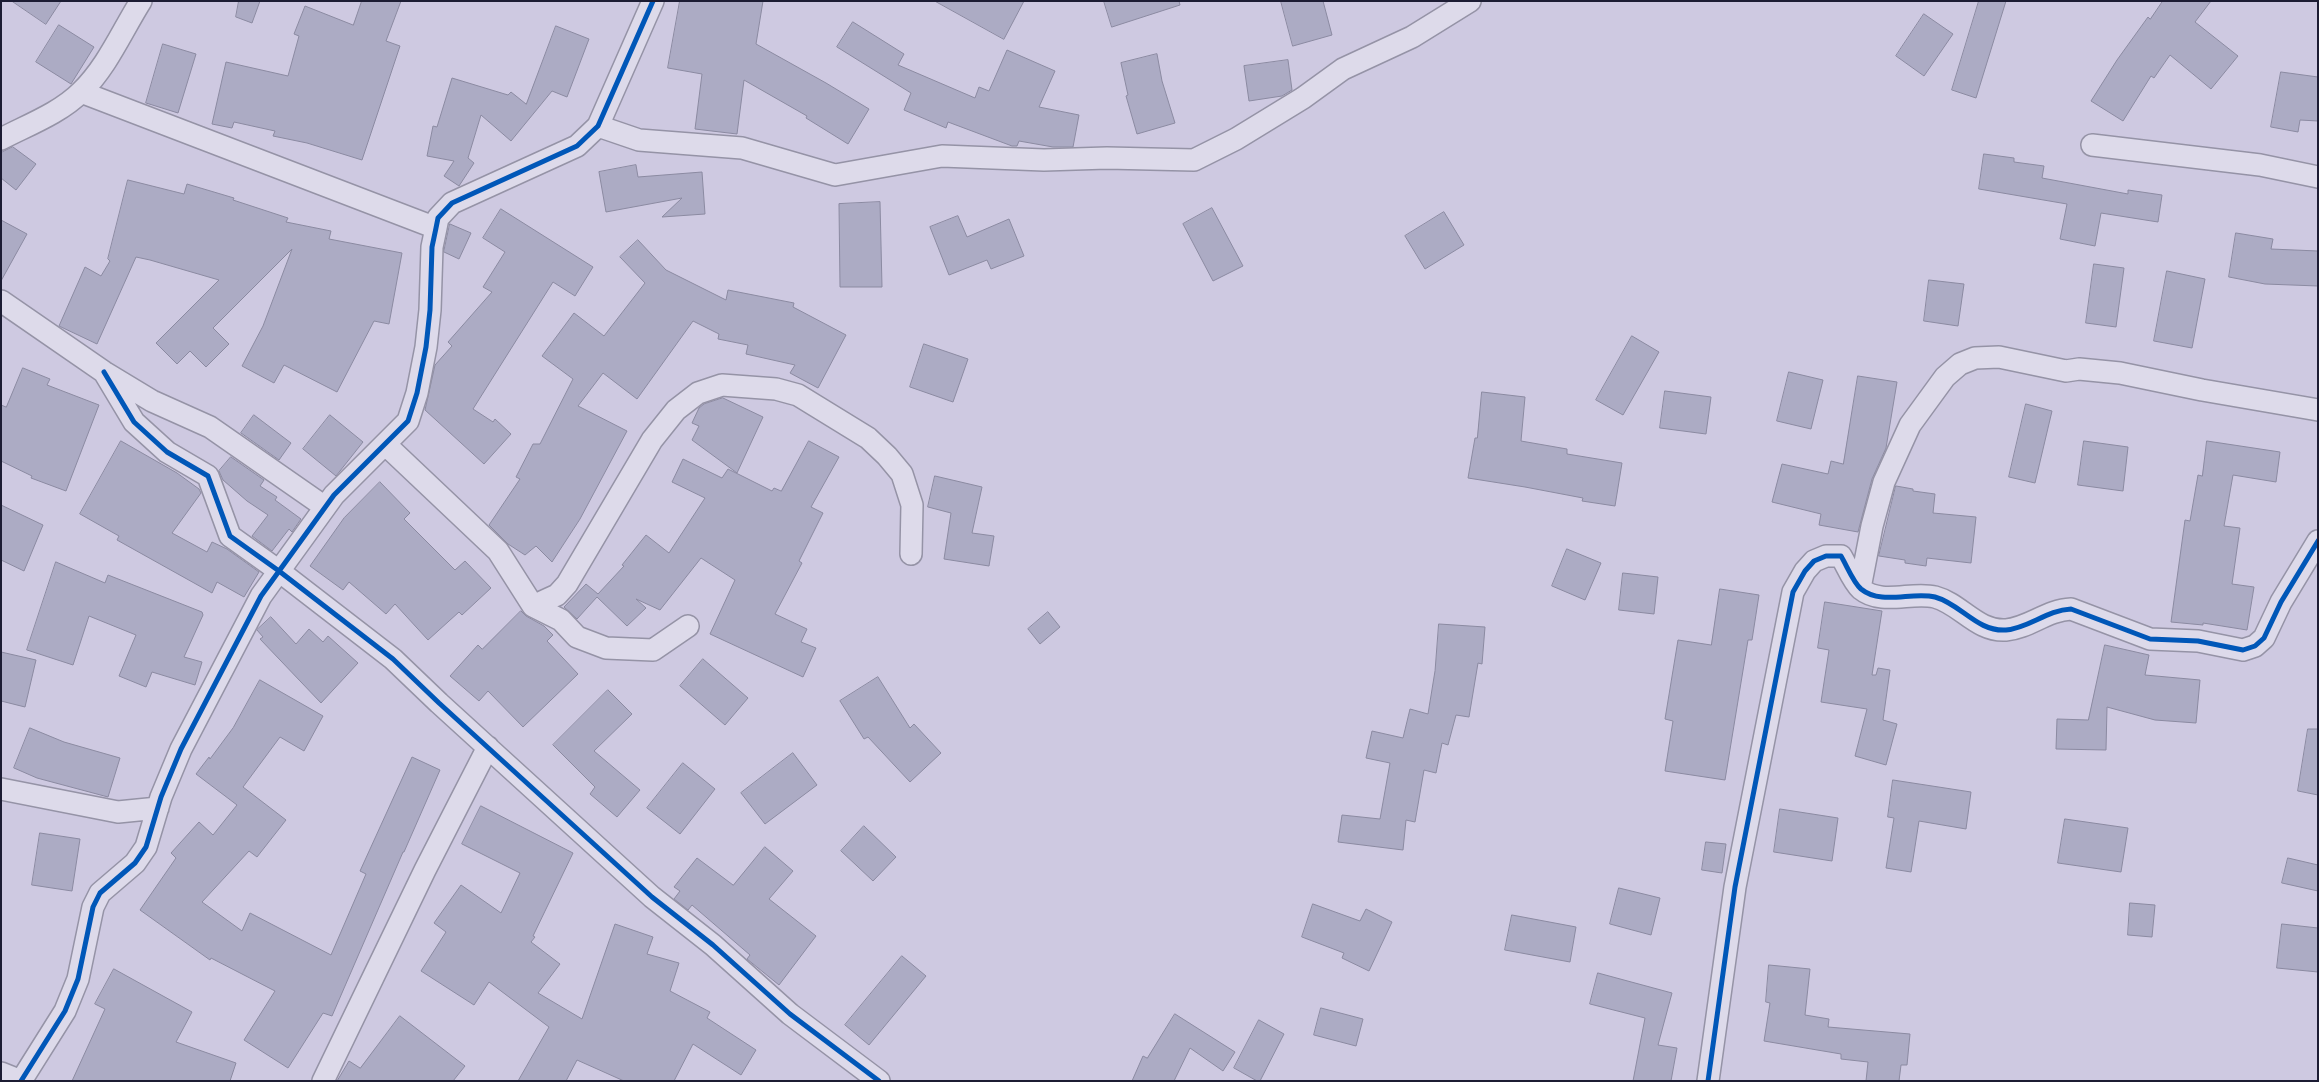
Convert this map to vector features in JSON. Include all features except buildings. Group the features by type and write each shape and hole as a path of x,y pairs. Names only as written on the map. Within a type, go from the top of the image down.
{"street":[{"path":"1,139 58,110 81,92 95,76 141,1"},
{"path":"1,1073 21,1081 68,1003 78,979 96,900 100,893 135,863 146,847 158,808 181,749 261,596 334,495 408,421 417,393 430,310 432,247 438,218 452,203 577,146 598,126 653,1"},
{"path":"598,126 639,140 742,148 835,175 942,156 1044,160 1107,158 1194,160 1295,103 1343,69 1412,37 1470,1"},
{"path":"81,92 436,228"},
{"path":"2092,145 2260,165 2318,177"},
{"path":"1,301 104,372 152,401 210,427 325,507"},
{"path":"1860,588 1872,526 1884,482 1910,425 1945,377 1960,364 1975,358 1999,357 2066,371 2079,369 2120,373 2202,390 2318,410"},
{"path":"104,372 134,422 167,452 208,476 230,536 279,571 393,659 652,898 712,945 790,1014 879,1081"},
{"path":"533,606 557,595 568,584 582,563 626,482 652,440 676,410 698,393 722,385 776,389 798,395 868,438 902,474 912,505 911,554"},
{"path":"386,445 498,551 533,606 561,620 577,637 606,648 652,650 688,626"},
{"path":"1708,1081 1735,886 1793,592 1805,571 1814,561 1826,556 1841,556 1860,588 1877,596 1932,596 1945,600 1988,629 2007,630 2058,609 2071,609 2150,639 2198,641 2243,650 2255,646 2264,638 2281,602 2318,541"},
{"path":"326,1080 425,870 488,747"},
{"path":"1,789 118,812 158,808"}],"cycle path":[{"path":"21,1081 65,1011 78,979 93,907 100,893 135,863 146,847 161,797 181,749 261,596 334,495 408,421 417,393 426,347 430,310 432,247 438,218 452,203 577,146 598,126 653,1"},
{"path":"104,372 134,422 167,452 208,476 230,536 279,571 393,659 652,897 713,945 790,1014 879,1081"},
{"path":"1708,1081 1735,887 1793,592 1805,571 1814,561 1826,556 1841,556 1855,582 1869,594 1878,597 1935,597 1953,605 1986,627 2006,630 2014,629 2054,612 2071,609 2150,639 2198,641 2243,650 2255,646 2264,638 2281,602 2318,541"}]}
